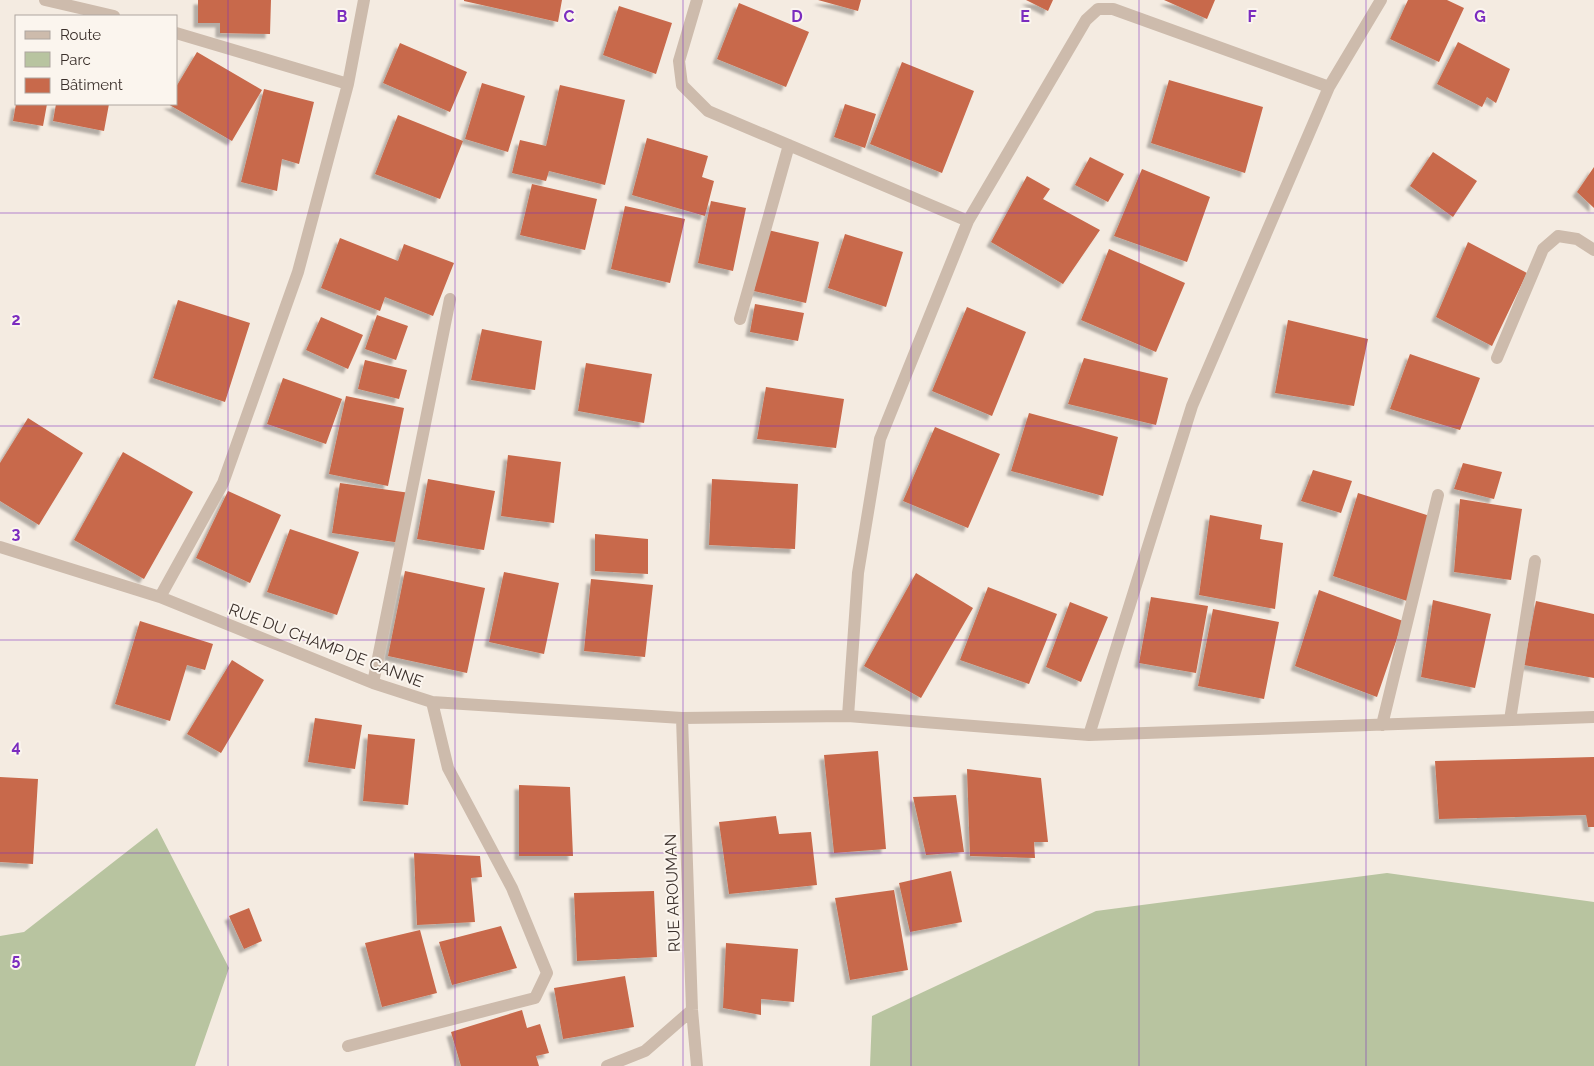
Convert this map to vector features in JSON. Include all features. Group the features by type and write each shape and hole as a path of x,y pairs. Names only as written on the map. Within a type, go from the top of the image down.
{"street":[{"path":"45,0 110,15"},
{"path":"160,597 226,474 298,272 348,84 364,0"},
{"path":"696,0 678,61 682,85 708,111 968,221"},
{"path":"1089,735 1192,406 1329,87 1381,0"},
{"path":"848,716 858,573 880,439 968,221 1086,20 1098,9 1112,9 1329,87"},
{"path":"178,34 348,84"},
{"path":"740,319 789,145"},
{"path":"1497,358 1543,249 1558,236 1577,239 1594,250"},
{"path":"373,683 450,299"},
{"path":"1382,725 1438,496"},
{"name":"RUE DU CHAMP DE CANNE","path":"0,547 160,597 373,683 432,702 682,718 848,716 1089,735 1594,717"},
{"path":"1510,720 1535,561"},
{"path":"348,1046 535,998 547,973 512,888 448,768 432,702"},
{"name":"RUE AROUMAN","path":"682,718 692,1010 697,1066"},
{"path":"607,1066 645,1051 692,1010"}],"green space":[{"path":"157,828 229,968 195,1066 0,1066 0,936 24,932"},
{"path":"1387,873 1594,902 1594,1066 870,1066 872,1016 1096,911"}],"building":[{"path":"198,0 271,0 270,34 220,33 220,23 198,23"},
{"path":"464,0 562,0 558,22 464,1"},
{"path":"818,0 861,0 858,11"},
{"path":"1026,0 1053,0 1048,11"},
{"path":"1164,0 1215,0 1207,19"},
{"path":"1408,0 1447,0 1464,8 1439,62 1390,39"},
{"path":"739,3 809,32 786,87 717,59"},
{"path":"619,6 672,23 656,74 603,55"},
{"path":"1458,42 1510,69 1496,103 1487,97 1482,107 1437,84"},
{"path":"400,43 467,72 450,112 383,83"},
{"path":"197,52 262,90 232,141 170,105 178,105 178,84"},
{"path":"902,62 974,91 942,173 870,144"},
{"path":"1169,80 1263,107 1245,173 1151,143"},
{"path":"482,83 525,96 508,152 465,139"},
{"path":"560,85 625,100 605,185 549,171 546,181 512,173 520,140 546,146"},
{"path":"264,89 314,102 299,164 282,159 277,191 241,182"},
{"path":"845,104 876,114 865,148 834,137"},
{"path":"16,105 47,105 43,126 13,121"},
{"path":"56,105 109,105 104,131 53,121"},
{"path":"398,115 463,141 440,199 375,174"},
{"path":"647,138 708,156 702,177 714,181 705,216 632,195"},
{"path":"1433,152 1477,181 1453,217 1410,186"},
{"path":"1090,157 1124,174 1108,202 1075,185"},
{"path":"1594,167 1594,208 1577,192"},
{"path":"1142,169 1210,197 1187,262 1114,236"},
{"path":"1027,176 1050,189 1043,199 1100,230 1063,284 991,242"},
{"path":"532,184 597,199 585,250 520,235"},
{"path":"711,201 746,208 733,271 698,263"},
{"path":"625,206 685,219 670,283 611,269"},
{"path":"768,230 819,242 806,303 754,291"},
{"path":"845,234 903,252 886,307 828,288"},
{"path":"340,238 398,261 404,244 454,263 433,316 385,297 380,311 321,288"},
{"path":"1468,242 1527,273 1492,346 1436,317"},
{"path":"1109,249 1185,283 1156,352 1081,320"},
{"path":"178,300 250,323 225,402 153,378"},
{"path":"755,304 804,313 798,341 750,332"},
{"path":"967,307 1026,332 992,416 932,391"},
{"path":"377,315 408,326 396,360 365,349"},
{"path":"321,317 363,335 348,369 306,350"},
{"path":"1288,320 1368,339 1354,406 1275,393"},
{"path":"482,329 542,341 535,390 471,380"},
{"path":"1410,354 1480,378 1460,430 1390,409"},
{"path":"1084,358 1168,378 1156,425 1068,404"},
{"path":"365,360 407,370 399,399 358,389"},
{"path":"586,363 652,374 644,423 578,411"},
{"path":"283,378 342,399 326,444 267,424"},
{"path":"766,387 844,399 836,448 757,439"},
{"path":"346,396 404,408 388,486 329,474"},
{"path":"1029,413 1118,437 1103,496 1011,471"},
{"path":"28,418 83,453 39,525 0,501 0,463"},
{"path":"935,427 1000,454 968,528 903,501"},
{"path":"123,452 193,492 144,579 74,540"},
{"path":"508,455 561,462 554,523 501,516"},
{"path":"1463,463 1502,472 1494,499 1454,489"},
{"path":"1313,470 1352,481 1341,513 1301,501"},
{"path":"428,479 495,491 484,550 417,539"},
{"path":"712,479 798,484 795,549 709,545"},
{"path":"340,483 410,493 401,543 332,533"},
{"path":"228,491 281,515 250,583 196,558"},
{"path":"1358,493 1433,517 1407,601 1333,576"},
{"path":"1460,499 1522,509 1511,580 1454,572"},
{"path":"1210,515 1262,525 1260,539 1283,543 1275,609 1199,595"},
{"path":"290,529 359,552 337,615 267,592"},
{"path":"595,534 648,539 648,574 595,571"},
{"path":"405,571 485,588 467,673 388,656"},
{"path":"504,572 559,583 544,654 489,642"},
{"path":"916,573 973,608 921,698 864,666"},
{"path":"591,579 653,585 645,657 584,651"},
{"path":"988,587 1057,614 1029,684 960,660"},
{"path":"1319,590 1403,621 1377,697 1295,666"},
{"path":"1151,597 1208,606 1196,673 1139,663"},
{"path":"1433,600 1491,614 1475,688 1421,677"},
{"path":"1536,601 1594,614 1594,678 1524,665"},
{"path":"1070,602 1108,617 1081,682 1046,667"},
{"path":"1213,609 1279,622 1264,699 1198,686"},
{"path":"140,621 213,644 205,670 187,665 170,721 115,704"},
{"path":"232,660 264,680 221,753 187,734"},
{"path":"315,718 362,725 355,769 308,762"},
{"path":"368,734 415,739 408,805 363,801"},
{"path":"878,751 886,849 834,853 824,755"},
{"path":"1594,757 1594,827 1588,827 1586,815 1439,819 1435,761"},
{"path":"967,769 1041,778 1048,842 1034,842 1035,858 970,856"},
{"path":"0,777 38,779 33,864 0,862"},
{"path":"519,785 570,787 573,856 519,856"},
{"path":"956,795 964,852 926,855 913,797"},
{"path":"776,816 779,834 811,832 817,885 729,894 719,822"},
{"path":"414,853 480,856 482,877 471,878 475,922 417,925"},
{"path":"951,871 962,922 910,932 899,883"},
{"path":"894,890 908,970 850,980 835,898"},
{"path":"654,891 657,957 577,961 574,893"},
{"path":"249,908 262,941 244,949 229,916"},
{"path":"501,926 517,968 452,985 439,942"},
{"path":"420,930 437,993 382,1007 365,943"},
{"path":"726,943 798,949 794,1002 761,999 761,1015 723,1008"},
{"path":"625,976 634,1027 563,1039 554,988"},
{"path":"522,1010 527,1028 540,1024 549,1053 536,1056 539,1066 461,1066 451,1032"}]}
